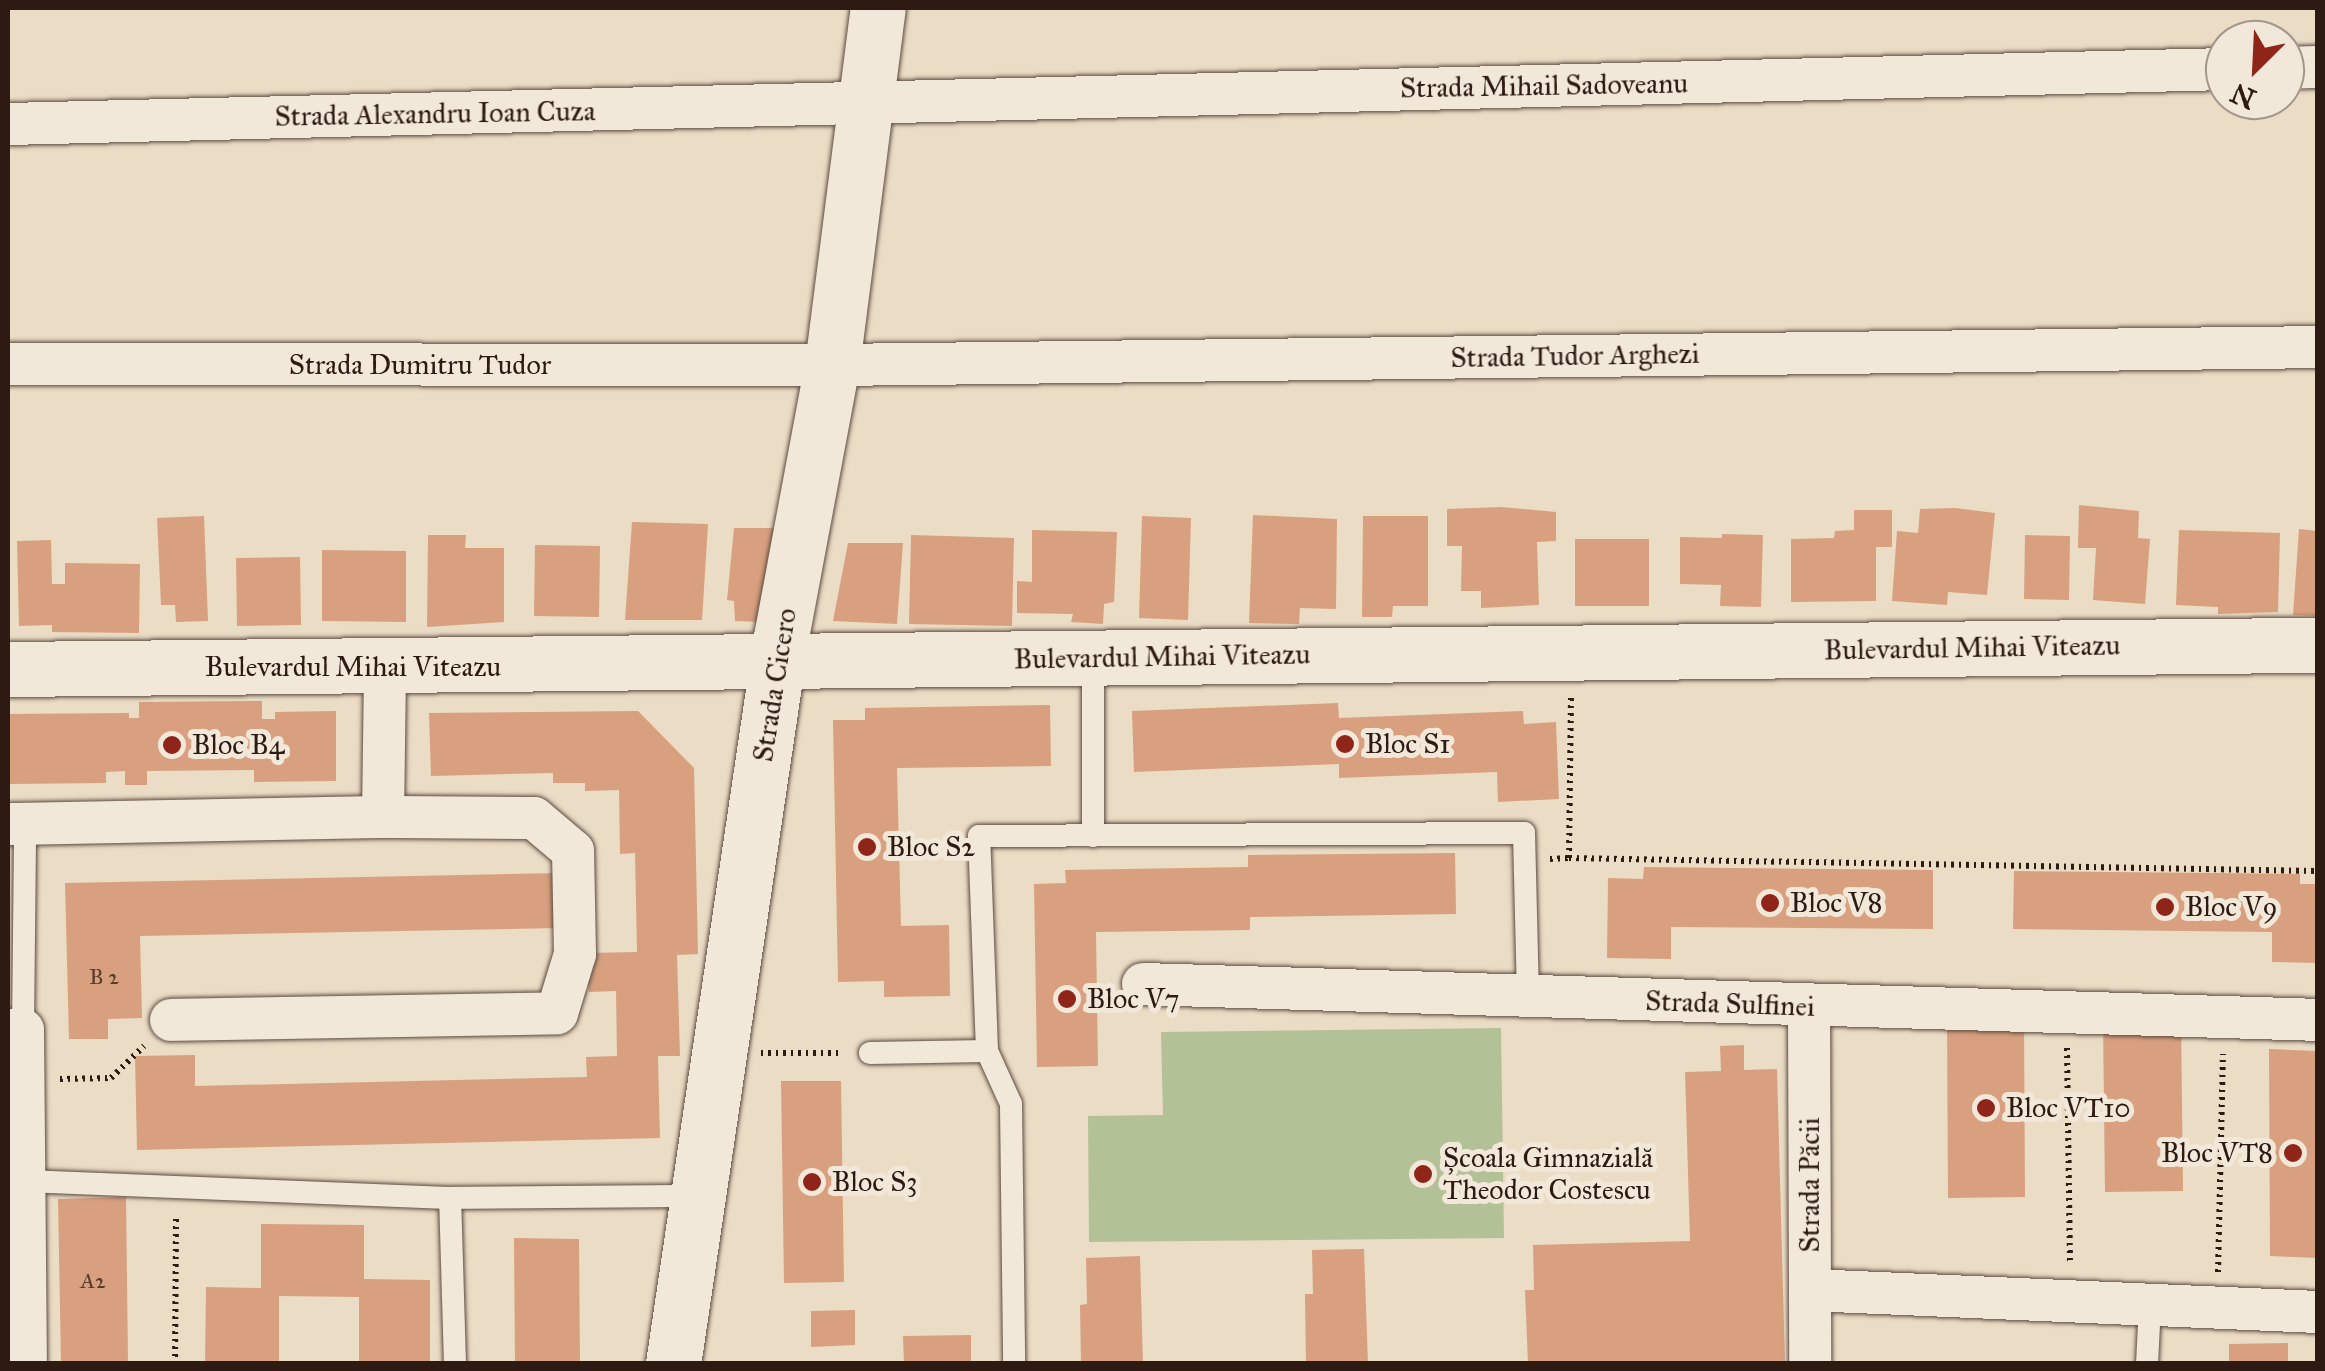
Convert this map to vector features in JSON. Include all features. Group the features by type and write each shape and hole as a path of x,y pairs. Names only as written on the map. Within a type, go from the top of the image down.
{"main road":[{"name":"Strada Cicero","path":"673,1364 778,660 832,365 878,8"},
{"name":"Bulevardul Mihai Viteazu","path":"8,669 2318,645"}],"street":[{"name":"Strada Mihail Sadoveanu","path":"863,103 2205,70"},
{"name":"Strada Alexandru Ioan Cuza","path":"8,124 863,103"},
{"name":"Strada Tudor Arghezi","path":"832,365 2318,348"},
{"name":"Strada Dumitru Tudor","path":"8,364 832,365"},
{"path":"383,817 385,668"},
{"path":"16,824 534,818 573,851 575,954 557,1014 171,1020"},
{"name":"Strada Sulfinei","path":"1143,984 2318,1020"},
{"name":"Strada Păcii","path":"1810,1006 1810,1364"},
{"path":"15,1030 23,1080 20,1347"},
{"path":"1810,1290 2318,1312"}],"lane":[{"path":"1093,657 1094,836"},
{"path":"15,1030 16,824"},
{"path":"1014,1364 1011,1104 987,1051 979,836 1524,833 1528,998"},
{"path":"870,1053 987,1051"},
{"path":"24,1181 450,1198 698,1196"},
{"path":"450,1198 455,1364"},
{"path":"2147,1364 2150,1305"}],"path":[{"path":"1569,858 1572,652"},
{"path":"1525,861 1569,858 2318,872"},
{"path":"2066,1013 2070,1302"},
{"path":"2218,1308 2224,1017"},
{"path":"23,1080 111,1078 171,1020"},
{"path":"719,1054 870,1053"},
{"path":"175,1364 177,1187"}],"green space":[{"path":"1501,1028 1504,1238 1089,1242 1088,1116 1163,1115 1161,1032"}],"building":[{"path":"2079,505 2139,511 2138,538 2150,539 2145,604 2093,600 2096,548 2078,548"},
{"path":"1501,507 1556,512 1556,541 1537,542 1539,605 1481,608 1481,591 1461,591 1462,546 1447,546 1447,509"},
{"path":"1920,509 1995,513 1987,595 1948,592 1947,605 1892,601 1897,531 1918,533"},
{"path":"1854,510 1892,510 1892,547 1876,547 1876,601 1791,602 1791,539 1834,538 1835,531 1854,530"},
{"path":"1253,515 1337,519 1336,609 1300,608 1299,624 1249,623"},
{"path":"204,516 208,621 176,622 175,605 161,605 157,518"},
{"path":"1142,516 1191,518 1188,620 1139,618"},
{"path":"1363,516 1428,516 1428,606 1393,606 1392,617 1362,617"},
{"path":"632,522 708,524 702,620 625,620"},
{"path":"734,528 782,528 765,622 735,621 734,601 727,600"},
{"path":"2299,529 2318,531 2318,616 2293,615"},
{"path":"1032,530 1117,532 1114,602 1104,604 1103,624 1071,622 1073,614 1017,613 1017,581 1032,582"},
{"path":"2179,530 2280,533 2278,612 2218,614 2218,607 2176,605"},
{"path":"1722,534 1763,535 1761,607 1720,606 1721,585 1680,584 1680,537 1722,538"},
{"path":"428,535 466,535 465,548 504,548 504,622 427,627"},
{"path":"911,535 1014,538 1012,626 909,624"},
{"path":"2025,535 2070,536 2069,600 2024,599"},
{"path":"1575,539 1649,539 1649,606 1575,606"},
{"path":"51,540 52,584 65,584 65,563 140,564 139,633 52,632 52,625 19,626 17,541"},
{"path":"848,543 903,543 897,624 833,621"},
{"path":"535,545 600,546 599,617 534,616"},
{"path":"322,550 406,551 406,622 322,621"},
{"path":"300,557 301,625 237,626 236,558"},
{"name":"Bloc B4","path":"262,701 262,719 275,719 275,712 336,711 336,781 254,782 254,770 147,771 147,785 125,785 125,771 106,772 106,783 8,784 8,714 129,713 129,718 139,718 139,702"},
{"name":"Bloc S1","path":"1338,703 1339,718 1523,711 1524,724 1556,722 1559,799 1498,802 1497,772 1339,778 1339,764 1134,772 1132,711"},
{"name":"Bloc S2","path":"1050,705 1051,766 897,768 901,926 949,925 950,996 884,997 884,981 838,982 833,720 865,720 865,708"},
{"path":"638,711 694,768 698,954 677,955 680,1056 658,1056 660,1138 137,1150 135,1056 195,1055 195,1086 587,1077 586,1057 617,1056 616,991 589,992 588,953 637,952 635,853 620,854 619,790 585,791 585,783 553,783 553,773 431,776 429,713"},
{"name":"Bloc V7","path":"1455,853 1456,914 1250,917 1250,930 1096,932 1098,1066 1037,1067 1034,884 1066,883 1065,870 1248,867 1248,855"},
{"name":"Bloc V8","path":"1644,867 1933,870 1933,929 1671,927 1671,959 1607,958 1608,878 1643,879"},
{"name":"Bloc V9","path":"2014,871 2300,874 2300,884 2318,884 2318,963 2272,962 2272,932 2013,929"},
{"path":"559,873 559,928 140,936 142,1018 108,1019 108,1039 69,1039 65,883"},
{"name":"Bloc VT10","path":"1947,1018 2024,1018 2025,1197 1948,1198"},
{"path":"2181,1018 2183,1191 2105,1192 2103,1019"},
{"path":"1744,1045 1744,1070 1777,1069 1785,1364 1528,1364 1525,1290 1534,1290 1533,1245 1690,1241 1685,1072 1721,1071 1720,1046"},
{"name":"Bloc VT8","path":"2269,1049 2318,1051 2318,1258 2270,1256"},
{"name":"Bloc S3","path":"781,1081 841,1081 844,1282 784,1283"},
{"path":"126,1197 128,1364 61,1364 58,1199"},
{"path":"261,1224 364,1225 364,1279 430,1280 430,1364 359,1364 359,1297 279,1296 279,1364 205,1364 206,1287 261,1288"},
{"path":"514,1238 579,1239 580,1364 515,1364"},
{"path":"1364,1249 1368,1364 1306,1364 1305,1294 1313,1294 1312,1250"},
{"path":"1140,1256 1143,1364 1081,1364 1080,1305 1087,1304 1086,1258"},
{"path":"855,1310 855,1345 811,1347 811,1311"},
{"path":"971,1335 971,1364 904,1364 903,1336"},
{"path":"2288,1343 2288,1364 2229,1364 2229,1344"}],"place":[{"name":"Bloc S1","path":"1345,744"},
{"name":"Bloc B4","path":"172,745"},
{"name":"Bloc S2","path":"867,847"},
{"name":"Bloc V8","path":"1770,903"},
{"name":"Bloc V9","path":"2165,907"},
{"name":"Bloc V7","path":"1067,999"},
{"name":"Bloc VT10","path":"1986,1108"},
{"name":"Bloc VT8","path":"2293,1153"},
{"name":"Școala Gimnazială Theodor Costescu","path":"1423,1174"},
{"name":"Bloc S3","path":"812,1182"}]}
